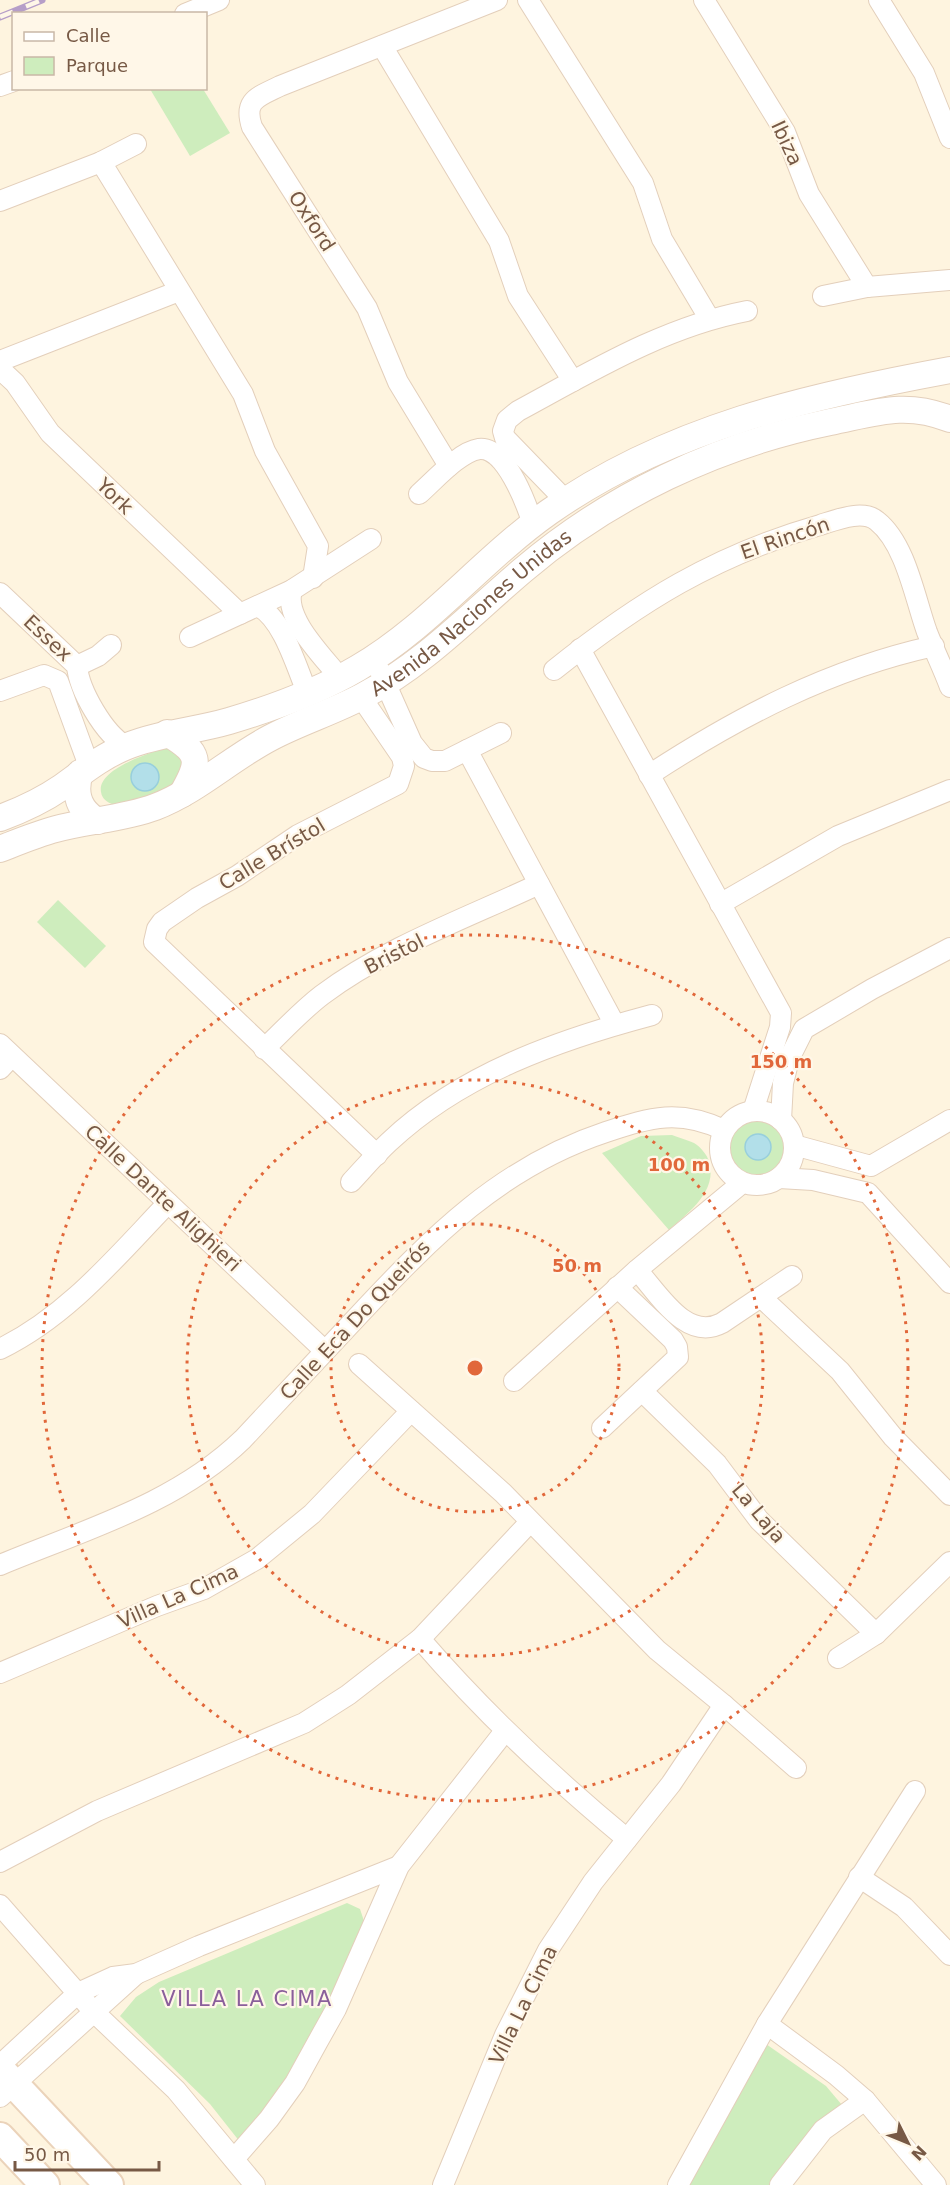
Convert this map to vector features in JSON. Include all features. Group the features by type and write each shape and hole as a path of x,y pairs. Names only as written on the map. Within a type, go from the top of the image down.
{"main road":[{"path":"4,2079 109,2185"},
{"path":"0,2137 45,2185"}],"street":[{"path":"190,12 219,0"},
{"name":"Oxford","path":"449,466 398,381 367,308 252,127 247,113 251,104 260,95 497,0"},
{"path":"528,0 643,183 662,239 709,318"},
{"name":"Ibiza","path":"704,0 786,132 809,194 867,288"},
{"path":"879,0 924,73 950,138"},
{"path":"382,46 499,241 518,296 573,381"},
{"path":"0,201 101,162 136,144"},
{"path":"101,162 243,394 265,451 318,546 313,578"},
{"path":"823,296 867,288 950,280"},
{"path":"0,361 179,291"},
{"path":"566,501 511,445 503,431 507,420 518,411 637,346 709,318 747,311"},
{"name":"York","path":"0,369 15,383 50,433 249,610 269,612 277,623 307,692"},
{"name":"Avenida Naciones Unidas","path":"0,818 49,795 85,769 126,746 167,733 227,722 340,678 374,658 418,626 533,524 566,501 675,442 722,424 847,389 950,370"},
{"name":"Avenida Naciones Unidas","path":"0,849 57,829 127,816 182,794 270,738 361,698 444,641 563,537 616,503 675,472 736,448 803,428 896,409 923,409 950,419"},
{"path":"419,494 449,466 476,449 487,449 496,453 523,497 533,524"},
{"name":"El Rincón","path":"554,670 640,605 701,570 778,537 852,516 865,516 879,522 897,550 915,590 950,687"},
{"path":"190,637 292,590 371,539"},
{"path":"292,590 289,600 293,616 340,678"},
{"name":"Essex","path":"0,593 77,666 79,682 93,707 110,733 126,746"},
{"path":"77,666 98,656 111,645"},
{"path":"649,775 742,718 800,689 885,658 934,646"},
{"path":"580,650 781,1013 780,1027 753,1111"},
{"path":"374,658 417,752 432,762 445,760 501,733"},
{"name":"Essex","path":"0,691 44,675 58,681 85,769"},
{"name":"Calle Brístol","path":"264,1049 159,949 154,942 155,936 162,922 197,898 237,876 298,835 398,784 404,766 402,757 361,698"},
{"path":"167,733 194,753 196,764 182,794"},
{"path":"468,750 615,1025"},
{"path":"85,769 78,798 82,808 98,821"},
{"path":"720,903 838,836 950,790"},
{"name":"Bristol","path":"264,1049 308,1007 346,979 412,944 539,884"},
{"path":"782,1120 783,1083 789,1059 804,1029 872,989 950,948"},
{"path":"351,1182 390,1141 472,1083 534,1053 615,1025 652,1015"},
{"path":"264,1049 377,1155"},
{"name":"Calle Dante Alighieri","path":"4,1057 168,1203 325,1351"},
{"path":"780,1178 791,1163 794,1144 788,1127 782,1120 768,1113 753,1111 736,1117 724,1130 719,1142 719,1155 731,1176 742,1183 761,1185 780,1178 813,1180 868,1193 950,1283"},
{"name":"Calle Eca Do Queirós","path":"0,1565 151,1503 200,1475 243,1439 436,1235 468,1207 518,1173 578,1143 644,1120 685,1116 700,1119 724,1130"},
{"path":"794,1144 872,1166 950,1120"},
{"path":"514,1381 617,1287 742,1183"},
{"path":"0,1349 41,1326 74,1300 168,1203"},
{"path":"637,1270 684,1322 701,1330 722,1323 792,1276"},
{"path":"602,1428 678,1357 677,1347 617,1287"},
{"path":"761,1297 840,1371 893,1437 950,1495"},
{"path":"358,1364 479,1470 657,1650 796,1768"},
{"name":"La Laja","path":"642,1391 717,1464 759,1520 876,1634"},
{"name":"Villa La Cima","path":"0,1673 115,1623 204,1589 248,1565 312,1514 411,1411"},
{"path":"0,1862 97,1811 304,1723 348,1695 420,1639 530,1522"},
{"path":"838,1658 876,1634 950,1562"},
{"path":"420,1639 505,1731 558,1781 627,1839"},
{"name":"Villa La Cima","path":"443,2185 523,1994 568,1918 671,1784 724,1705"},
{"path":"234,2159 269,2119 295,2083 336,2009 399,1866 505,1731"},
{"path":"678,2185 767,2024 915,1791"},
{"path":"4,2079 78,1993 113,1977 136,1974 199,1946 399,1866"},
{"path":"859,1877 904,1907 950,1955"},
{"path":"0,1905 94,2012 176,2090 255,2185"},
{"path":"4,2079 94,2012 136,1974"},
{"path":"767,2024 836,2075 865,2100 936,2185"},
{"path":"780,2185 823,2130 865,2100"}],"green space":[{"path":"151,90 204,90 230,133 190,156"},
{"path":"161,749 179,749 190,775 153,798 114,805 104,798 101,792 102,784 114,770 134,759"},
{"path":"58,900 106,946 85,968 37,922"},
{"path":"757,1119 768,1121 777,1127 783,1136 785,1147 783,1158 777,1167 768,1173 757,1175 746,1173 737,1167 731,1158 729,1147 731,1136 737,1127 746,1121"},
{"path":"672,1135 699,1146 709,1161 711,1172 706,1191 700,1200 669,1230 602,1153 641,1136"},
{"path":"347,1903 360,1909 365,1924 325,2013 275,2096 240,2142 210,2104 120,2016 136,1997 159,1982"},
{"path":"766,2044 826,2086 842,2105 771,2185 688,2185"}],"water":[{"path":"145,763 155,767 159,777 155,787 145,791 135,787 131,777 135,767"},
{"path":"758,1134 767,1138 771,1147 767,1156 758,1160 749,1156 745,1147 749,1138"}],"railway":[{"path":"12,12 42,0"},
{"path":"0,17 12,12"}],"district":[{"name":"VILLA LA CIMA","path":"247,1999"}]}
